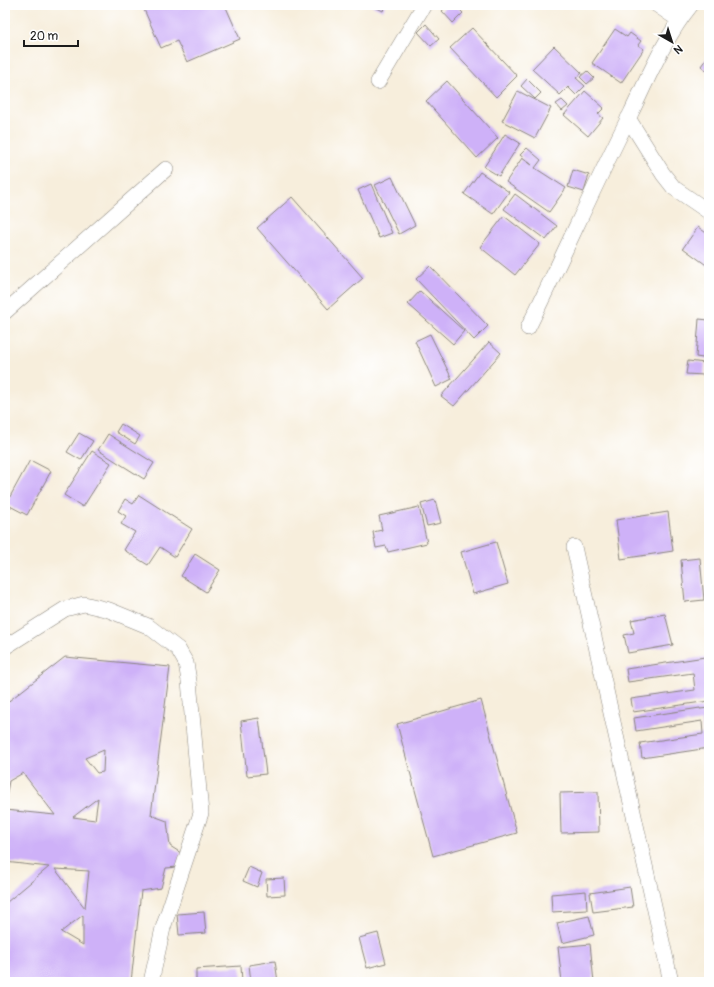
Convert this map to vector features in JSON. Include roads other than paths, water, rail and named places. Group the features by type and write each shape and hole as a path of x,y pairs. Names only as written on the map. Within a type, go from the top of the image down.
{"street":[{"path":"378,82 424,5"},
{"path":"657,5 679,20"},
{"path":"528,328 608,158 665,43 679,20 691,5"},
{"path":"628,118 663,174 674,188 709,212"},
{"path":"5,312 166,169"},
{"path":"574,547 671,982"},
{"path":"5,647 65,609 84,604 109,610 148,626 178,649 186,663 190,681 201,813 164,928 151,982"}]}
